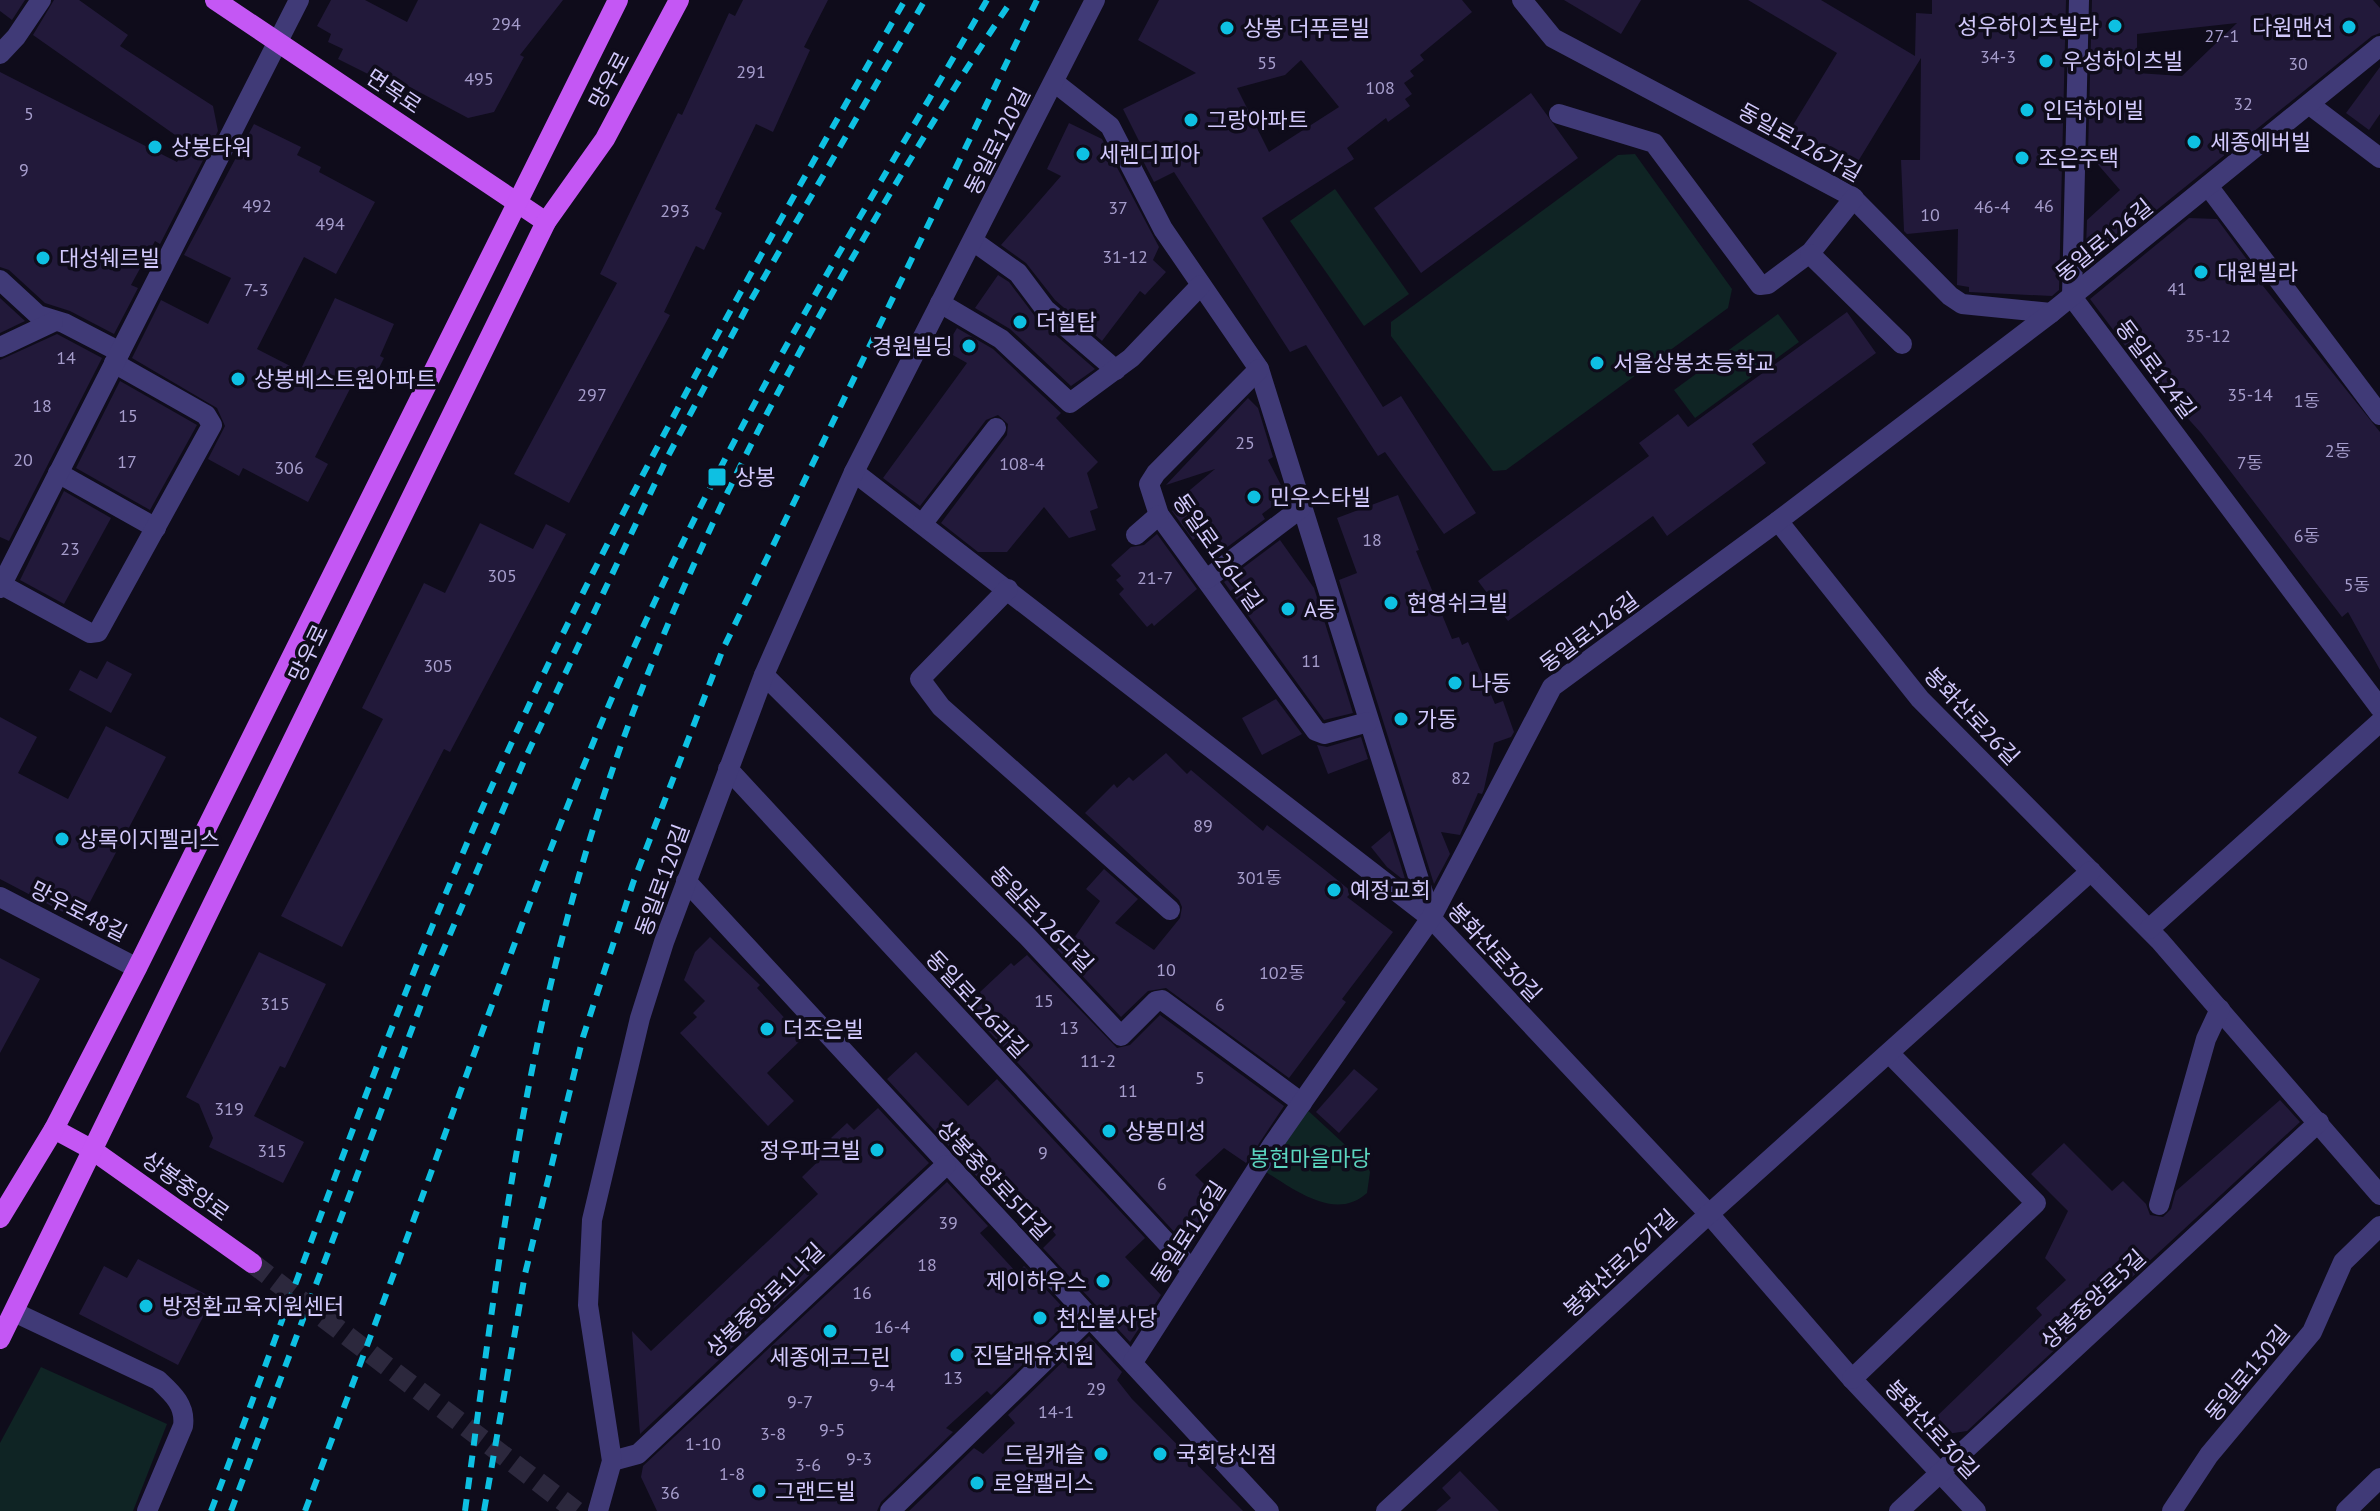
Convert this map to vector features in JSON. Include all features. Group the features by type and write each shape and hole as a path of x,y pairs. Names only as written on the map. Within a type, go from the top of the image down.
{"main road":[{"name":"면목로","path":"215,0 546,222"},
{"name":"망우로","path":"0,1218 54,1129 137,968 618,0"},
{"name":"망우로","path":"0,1339 546,222 605,139 679,0"},
{"name":"상봉중앙로","path":"54,1129 91,1149 252,1263"}],"street":[{"path":"0,54 16,37 41,0"},
{"path":"0,280 38,315 64,323 117,358 206,415 212,425 98,632 90,633 1,586 58,473 117,358 277,42 299,0"},
{"name":"동일로120길","path":"600,1510 612,1461 588,1305 592,1220 640,1018 686,881 764,675 854,472 1095,0"},
{"name":"동일로126가길","path":"1522,0 1553,38 1854,198 1950,296 1962,304 2051,313"},
{"path":"2072,297 2079,0"},
{"name":"동일로126길","path":"1133,1362 1302,1103 1431,918 1552,687 1778,521 2072,297 2380,46"},
{"path":"1054,82 1110,126 1163,229 1259,369 1431,918"},
{"path":"2310,105 2380,158"},
{"path":"1559,114 1654,143 1757,284 1768,284 1810,254 1854,198"},
{"path":"2208,186 2380,415"},
{"path":"973,241 1018,273 1045,309 1116,370"},
{"path":"1810,254 1902,344"},
{"path":"940,303 1001,339 1070,403 1116,370 1201,285"},
{"name":"동일로124길","path":"2072,297 2380,708"},
{"path":"0,347 53,322"},
{"name":"동일로126나길","path":"1259,369 1156,473 1149,484 1159,515 1316,731 1324,734 1368,722"},
{"path":"923,523 996,428"},
{"name":"봉화산로30길","path":"854,472 1431,918 1709,1214 1852,1379 1976,1511"},
{"path":"58,473 156,528"},
{"path":"1207,579 1301,508"},
{"path":"1136,535 1159,515"},
{"name":"봉화산로26길","path":"1778,521 1920,699 2149,929 2380,1195"},
{"path":"1008,589 920,675 921,680 941,707 1170,910"},
{"name":"동일로126다길","path":"764,675 1027,936 1121,1036 1156,1001 1162,1000 1302,1103"},
{"path":"2149,929 2380,722"},
{"name":"동일로126라길","path":"728,769 1192,1270"},
{"name":"봉화산로26가길","path":"1386,1511 1709,1214 2091,871"},
{"name":"상봉중앙로5다길","path":"686,881 1269,1511"},
{"name":"망우로48길","path":"0,897 137,968"},
{"path":"2159,1205 2206,1039 2220,1009"},
{"name":"봉화산로30길","path":"1852,1379 2036,1203 1889,1053"},
{"name":"상봉중앙로5길","path":"1899,1511 2319,1122"},
{"name":"상봉중앙로1나길","path":"612,1461 638,1454 946,1165"},
{"name":"동일로130길","path":"2172,1511 2209,1455 2312,1332 2343,1262 2380,1226"},
{"path":"14,1312 158,1380 176,1396 183,1411 183,1426 147,1511"},
{"path":"890,1511 1090,1317"},
{"path":"2346,1511 2380,1478"}],"green space":[{"path":"1635,154 1732,289 1728,308 1506,470 1493,471 1391,336 1391,322 1618,155"},
{"path":"1335,189 1409,294 1364,326 1290,221"},
{"path":"1778,314 1799,342 1695,418 1674,390"},
{"name":"봉현마을마당","path":"1303,1106 1367,1165 1370,1172 1367,1193 1354,1201 1327,1203 1299,1192 1261,1169"},
{"path":"41,1367 167,1424 133,1511 0,1511 0,1443"}],"building":[{"path":"0,0 25,0 12,20 0,11"},
{"path":"54,0 79,0 128,35 120,46 213,106 218,131 160,244 155,241 131,285 138,288 114,334 70,311 45,303 9,270 0,267 0,72 177,162 188,144 33,35"},
{"path":"331,0 365,0 407,22 418,0 563,0 520,55 524,57 494,112 468,118 408,86 400,102 377,91 382,81 338,59 343,49 328,42 331,34 317,26"},
{"path":"743,0 828,0 804,47 810,50 773,132 756,124 715,209 722,213 704,250 696,246 664,312 670,315 569,503 514,474 617,283 600,274 678,113 682,115 729,13 735,16"},
{"path":"1159,0 1462,0 1472,12 1420,55 1424,60 1410,71 1414,76 1404,83 1412,94 1405,99 1410,106 1388,122 1386,118 1347,148 1354,159 1262,218 1383,407 1401,396 1476,513 1444,534 1385,452 1378,456 1306,345 1290,352 1174,172 1154,182 1141,157 1149,161 1123,109 1196,73 1138,40","holes":["1301,60 1339,107 1269,152 1237,88 1285,75"]},
{"path":"1564,0 1641,0 1621,34"},
{"path":"1748,0 1821,0 1915,56 1916,13 1932,14 1932,0 2066,0 2059,290 2052,296 1969,292 1969,287 1957,285 1958,229 1907,234 1904,231 1901,160 1920,160 1921,58 1854,168 1790,130 1837,53"},
{"path":"2092,0 2373,0 2380,8 2380,33 2372,36 2096,259 2086,248 2087,220 2120,190 2088,153","holes":["2237,23 2182,76 2137,73 2137,34"]},
{"path":"2380,67 2380,114 2369,130 2346,113"},
{"path":"1531,93 1578,158 1421,273 1374,208"},
{"path":"1069,123 1102,139 1159,247 1153,260 1166,272 1145,295 1140,291 1102,341 1055,300 1026,263 1001,245 1061,176 1047,169"},
{"path":"254,124 301,147 297,155 321,167 319,172 375,202 336,274 304,257 257,349 300,371 335,298 394,324 380,356 384,358 368,390 353,383 315,457 328,464 308,502 243,468 239,476 208,459 225,426 217,408 132,358 161,300 208,324 231,278 184,255"},
{"path":"2189,218 2217,219 2265,284 2263,286 2380,432 2380,670 2348,612 2342,617 2201,433 2138,363 2090,299"},
{"name":"더힐탑","path":"998,275 1009,282 1037,319 1095,369 1071,386 1010,329 975,308"},
{"path":"0,298 25,321 0,333"},
{"path":"1847,312 1876,353 1752,444 1766,463 1667,536 1653,516 1508,621 1478,581 1649,456 1639,443 1678,414 1688,427"},
{"path":"957,328 993,349 1061,413 1056,418 1098,462 1087,473 1098,508 1090,511 1096,530 1069,538 1044,507 1007,552 978,552 941,523 1007,435 1008,424 998,415 986,420 920,506 883,478 967,363 944,350"},
{"path":"57,334 102,358 9,541 0,537 0,360"},
{"path":"120,381 197,425 150,510 76,468"},
{"path":"1248,398 1258,408 1273,457 1268,460 1282,487 1277,492 1282,499 1262,514 1265,519 1226,548 1209,527 1193,540 1172,511 1182,503 1172,505 1215,469 1166,485"},
{"path":"64,491 111,518 64,604 20,580"},
{"path":"1398,495 1419,550 1416,551 1452,639 1459,637 1462,645 1468,642 1495,704 1503,701 1514,732 1511,737 1494,743 1484,789 1482,794 1478,793 1460,835 1441,832 1450,854 1434,884 1339,580 1357,573 1337,518"},
{"path":"480,523 533,549 546,524 566,534 450,752 444,749 342,947 281,916 383,719 362,708 424,583 445,593"},
{"path":"1157,534 1197,589 1154,626 1152,623 1147,627 1119,594 1124,589 1116,580 1121,576 1111,565 1131,547 1144,545"},
{"path":"1280,540 1314,588 1353,713 1324,720 1224,582"},
{"path":"107,661 132,674 111,713 69,690 80,670 97,679"},
{"path":"1276,699 1302,734 1262,755 1242,718"},
{"name":"상록이지펠리스","path":"0,717 37,737 18,773 68,799 106,726 166,757 80,921 0,879"},
{"path":"1361,737 1368,759 1328,774 1317,745 1327,747"},
{"path":"1166,753 1187,774 1191,770 1263,831 1267,825 1325,870 1352,892 1347,897 1393,932 1342,999 1346,1002 1289,1078 1166,988 1148,991 1121,1017 1057,949 1074,938 1100,901 1086,889 1104,869 1138,899 1115,923 1154,950 1180,918 1182,907 1179,900 1085,813 1114,784 1117,788 1129,777 1133,781"},
{"path":"1390,831 1406,882 1387,867 1371,847"},
{"path":"710,937 760,985 757,988 803,1038 767,1073 794,1101 768,1126 680,1033 697,1017 693,1013 705,1001 684,980 695,952"},
{"path":"259,952 326,984 285,1068 280,1066 254,1116 304,1142 283,1183 209,1147 213,1138 199,1104 186,1097"},
{"path":"1027,955 1117,1048 1130,1045 1160,1015 1284,1106 1246,1163 1224,1148 1195,1175 1221,1201 1190,1249 968,1009 983,996 980,992 1011,963 1014,966"},
{"path":"0,958 40,979 0,1053"},
{"path":"916,1052 968,1106 997,1079 1145,1238 1125,1257 1161,1295 1130,1342 1043,1248 1056,1235 1052,1230 1019,1196 1006,1208 887,1079"},
{"path":"1354,1069 1378,1089 1339,1133 1316,1112"},
{"path":"2280,1100 2300,1122 2117,1291 2114,1288 2074,1327 2076,1330 1967,1431 1947,1434 1935,1418 2042,1315 2036,1308 2066,1280 2045,1258 2068,1211 2031,1174 2064,1143 2112,1191 2123,1181 2146,1204 2150,1215 2163,1217 2171,1209 2176,1191"},
{"path":"878,1108 929,1163 640,1434 632,1331 651,1351 818,1194 802,1177 836,1144 831,1138 847,1123 854,1130"},
{"path":"947,1182 988,1226 980,1233 1017,1273 1024,1266 1072,1317 991,1395 987,1391 946,1428 953,1432 881,1502 877,1511 657,1511 641,1477 643,1466"},
{"name":"방정환교육지원센터","path":"138,1259 213,1298 178,1365 79,1314 104,1266 127,1278"},
{"path":"1089,1336 1122,1372 1117,1380 1132,1399 1243,1511 909,1511 974,1448 983,1454 1015,1423 1008,1415"},
{"path":"1460,1471 1499,1511 1436,1511 1451,1498 1442,1488"}],"tunnel":[{"path":"252,1263 576,1511"}],"railway":[{"path":"211,1511 352,1130 426,941 506,755 647,467 748,279 905,0"},
{"path":"231,1511 428,986 523,763 667,458 747,307 925,0"},
{"path":"305,1511 546,861 649,614 768,379 987,0"},
{"path":"465,1511 484,1365 531,1074 564,931 618,753 687,580 767,413 894,186 1012,0"},
{"path":"484,1511 525,1274 583,1037 633,883 723,649 1037,0"}],"place":[{"name":"성우하이츠빌라","path":"2115,26"},
{"name":"다원맨션","path":"2349,27"},
{"name":"상봉 더푸른빌","path":"1227,28"},
{"name":"우성하이츠빌","path":"2046,61"},
{"name":"인덕하이빌","path":"2027,110"},
{"name":"그랑아파트","path":"1191,120"},
{"name":"세종에버빌","path":"2194,142"},
{"name":"상봉타워","path":"155,147"},
{"name":"세렌디피아","path":"1083,154"},
{"name":"조은주택","path":"2022,158"},
{"name":"대성쉐르빌","path":"43,258"},
{"name":"대원빌라","path":"2201,272"},
{"name":"더힐탑","path":"1020,322"},
{"name":"경원빌딩","path":"969,346"},
{"name":"서울상봉초등학교","path":"1597,363"},
{"name":"상봉베스트원아파트","path":"238,379"},
{"name":"상봉","path":"717,477"},
{"name":"민우스타빌","path":"1254,497"},
{"name":"현영쉬크빌","path":"1391,603"},
{"name":"A동","path":"1288,609"},
{"name":"나동","path":"1455,683"},
{"name":"가동","path":"1401,719"},
{"name":"상록이지펠리스","path":"62,839"},
{"name":"예정교회","path":"1334,890"},
{"name":"더조은빌","path":"767,1029"},
{"name":"상봉미성","path":"1109,1131"},
{"name":"정우파크빌","path":"877,1150"},
{"name":"제이하우스","path":"1103,1281"},
{"name":"방정환교육지원센터","path":"146,1306"},
{"name":"천신불사당","path":"1040,1318"},
{"name":"세종에코그린","path":"830,1331"},
{"name":"진달래유치원","path":"957,1355"},
{"name":"드림캐슬","path":"1101,1454"},
{"name":"국회당신점","path":"1160,1454"},
{"name":"로얄팰리스","path":"977,1483"},
{"name":"그랜드빌","path":"759,1491"}]}
